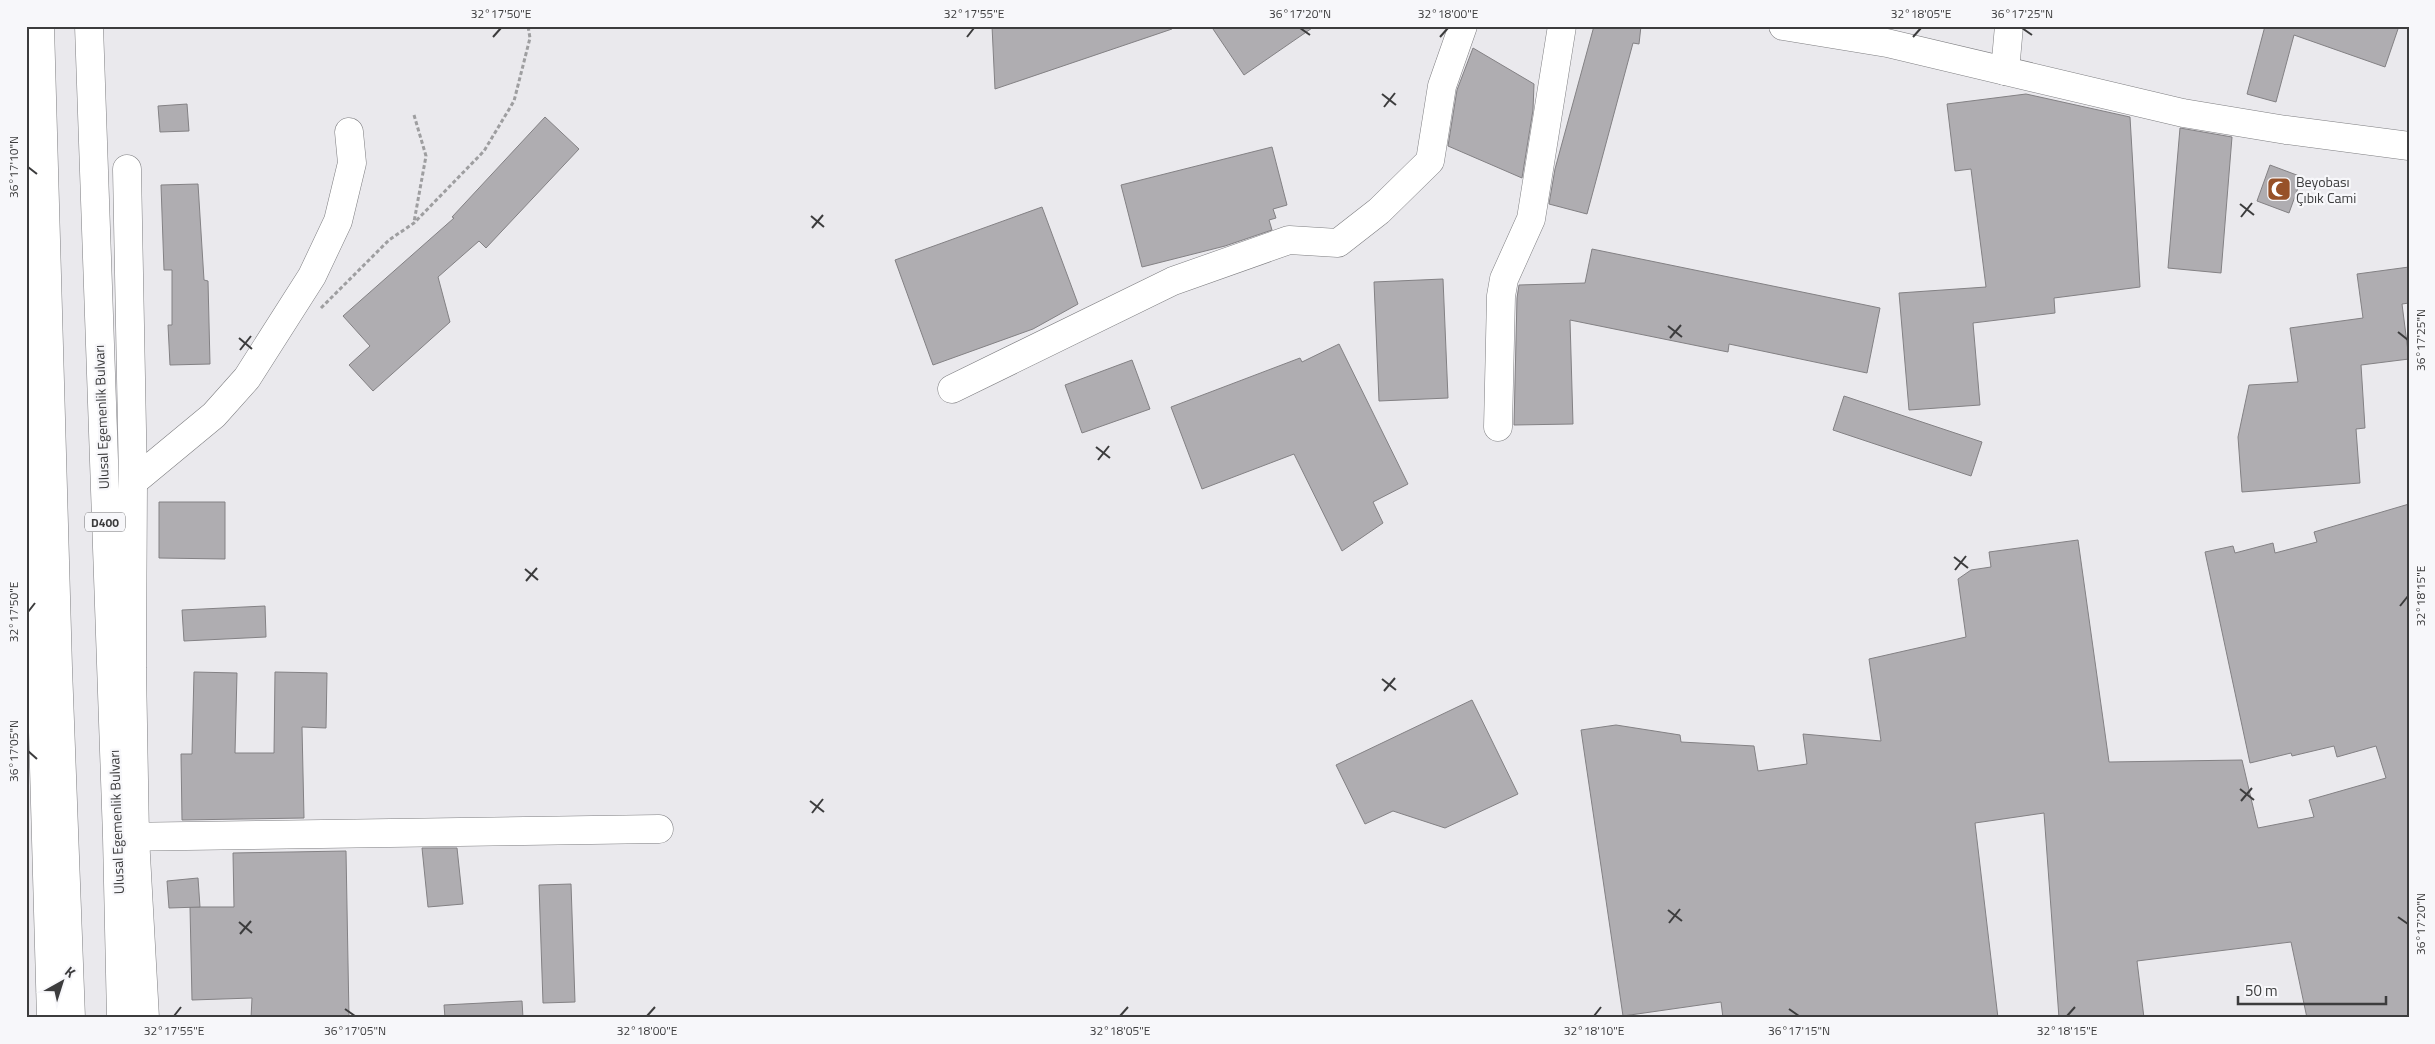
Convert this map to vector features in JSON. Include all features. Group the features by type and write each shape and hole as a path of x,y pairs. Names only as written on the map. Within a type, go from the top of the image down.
{"main road":[{"path":"40,26 39,476 71,1018"},
{"name":"Ulusal Egemenlik Bulvarı","path":"89,26 126,837 121,1018"},
{"path":"952,389 1173,281 1289,240 1338,243 1379,211 1430,161 1442,86 1464,26"},
{"path":"1498,427 1500,296 1504,279 1531,219 1562,26"},
{"path":"1783,26 1887,43 2183,113 2286,130 2409,146"},
{"path":"2006,71 2009,26"},
{"path":"26,124 39,476 51,1018"},
{"path":"133,482 214,415 241,385 312,276 338,221 352,163 349,132"},
{"path":"127,169 133,482 132,668 126,837 145,1018"},
{"path":"126,837 659,829"}],"path":[{"path":"315,314 388,240 414,223 484,151 514,101 530,38 528,26"},
{"path":"414,115 426,156 414,223"}],"building":[{"path":"992,26 1171,26 1172,29 995,89"},
{"path":"1211,26 1315,26 1244,75"},
{"path":"1594,26 1641,26 1639,44 1633,43 1587,214 1549,204 1555,169"},
{"path":"2265,26 2399,26 2385,67 2294,35 2276,102 2247,94"},
{"path":"1473,48 1534,84 1533,110 1522,178 1448,146 1457,90"},
{"path":"2026,94 2130,117 2140,287 2054,298 2055,313 1973,323 1980,405 1909,410 1899,293 1986,287 1971,169 1955,171 1947,104"},
{"path":"187,104 189,131 160,132 158,106"},
{"path":"545,117 579,149 486,248 479,241 438,277 450,322 373,391 349,365 370,346 343,316 454,218 452,217"},
{"path":"2180,128 2232,137 2221,273 2168,268"},
{"path":"1272,147 1287,205 1273,209 1276,218 1269,220 1272,230 1225,246 1142,267 1121,185"},
{"name":"Beyobası Çıbık Cami","path":"2270,165 2302,177 2289,213 2257,201"},
{"path":"198,184 204,280 208,281 210,364 170,365 168,325 172,325 172,270 164,270 161,185"},
{"path":"1042,207 1078,304 1033,329 933,365 895,260"},
{"path":"1592,249 1880,308 1867,373 1729,344 1728,352 1570,320 1573,424 1514,425 1517,298 1519,285 1585,283"},
{"path":"2409,267 2409,303 2402,304 2409,359 2361,365 2365,428 2356,429 2360,483 2242,492 2238,437 2249,385 2298,382 2290,328 2363,318 2357,274"},
{"path":"1443,279 1448,398 1379,401 1374,282"},
{"path":"1339,344 1408,484 1373,502 1383,523 1342,551 1294,454 1202,489 1171,407 1300,358 1302,362"},
{"path":"1132,360 1150,409 1082,433 1065,385"},
{"path":"1844,396 1982,442 1971,476 1833,430"},
{"path":"159,502 225,502 225,559 159,558"},
{"path":"2409,504 2409,1018 2307,1018 2291,942 2137,961 2144,1018 2059,1018 2044,813 1975,823 1998,1018 1723,1018 1721,1002 1623,1016 1581,730 1616,725 1680,735 1681,742 1754,746 1758,771 1807,764 1803,734 1881,741 1869,659 1966,637 1958,579 1971,570 1991,567 1989,552 2078,540 2109,762 2242,760 2258,828 2314,817 2309,800 2386,778 2376,746 2337,757 2334,746 2292,756 2291,753 2250,763 2205,552 2233,546 2235,553 2273,543 2275,553 2317,542 2314,532"},
{"path":"265,606 266,637 184,641 182,610"},
{"path":"194,672 237,673 235,753 274,753 275,672 327,673 326,728 302,727 304,818 182,820 181,754 192,754"},
{"path":"1472,700 1518,794 1445,828 1393,811 1365,824 1336,765"},
{"path":"422,848 457,848 463,904 428,907"},
{"path":"346,851 349,1018 251,1018 252,998 192,1000 190,907 234,907 233,853"},
{"path":"198,878 200,907 169,908 167,881"},
{"path":"571,884 575,1002 543,1003 539,885"},
{"path":"522,1001 523,1018 445,1018 444,1005"}],"place":[{"name":"Beyobası Çıbık Cami","path":"2279,189"}]}
